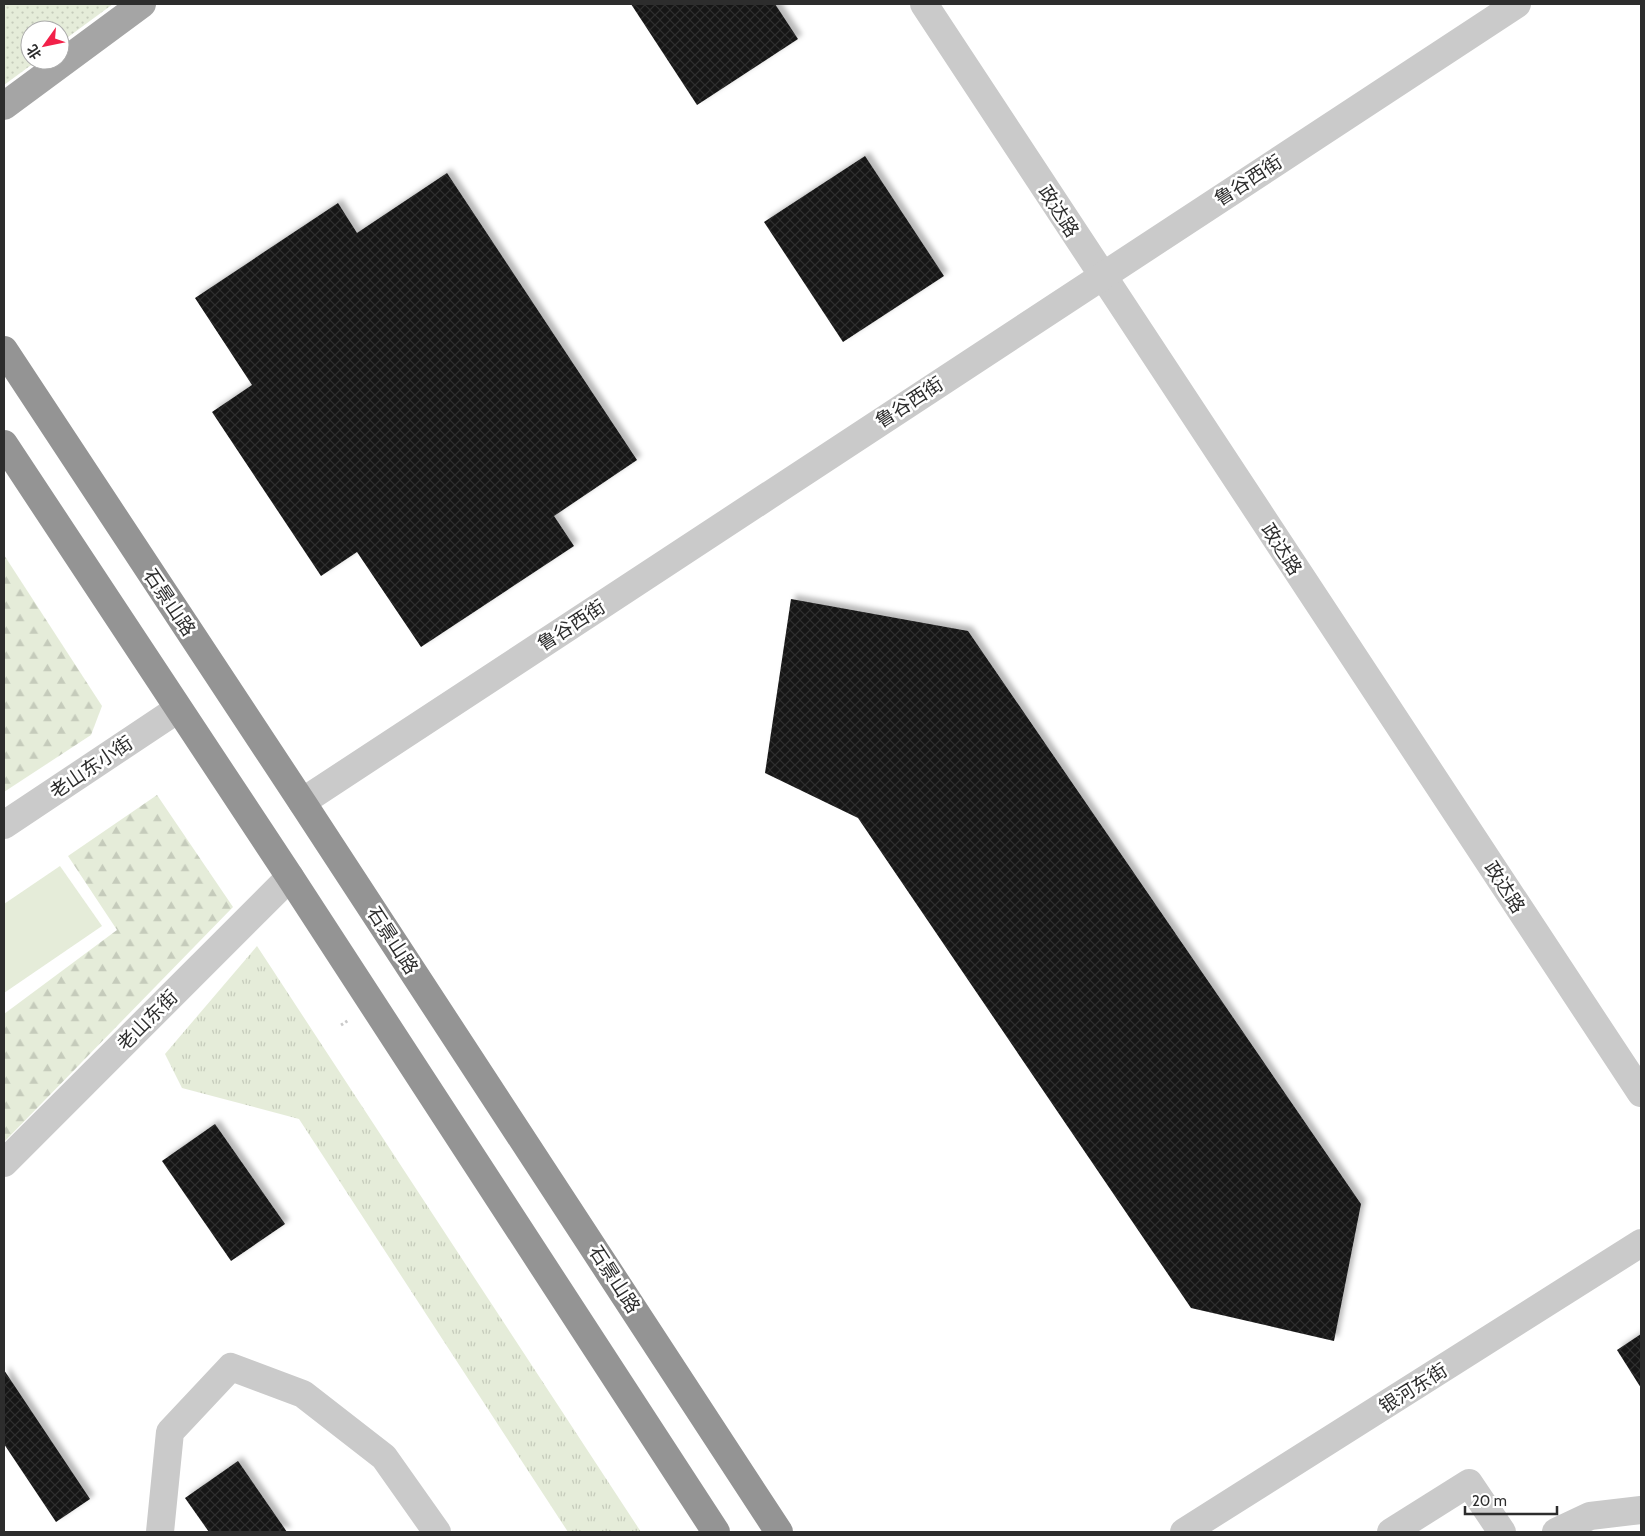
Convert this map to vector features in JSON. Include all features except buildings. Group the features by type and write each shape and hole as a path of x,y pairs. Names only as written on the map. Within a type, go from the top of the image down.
{"highway":[{"name":"石景山路","path":"4,350 780,1532"},
{"path":"4,444 290,877 716,1532"}],"main road":[{"path":"4,106 142,4"}],"street":[{"name":"政达路","path":"924,4 1641,1093"},
{"name":"鲁谷西街","path":"302,802 1517,4"},
{"name":"老山东小街","path":"4,825 178,710"},
{"name":"老山东街","path":"4,1163 290,877"},
{"name":"银河东街","path":"1184,1532 1641,1243"},
{"path":"160,1532 170,1432 231,1368 303,1394 384,1457 437,1532"},
{"path":"1391,1532 1469,1483 1502,1532"},
{"path":"1556,1532 1590,1516 1641,1510"}],"green space":[{"path":"4,4 113,4 70,36 70,20 20,20 20,70 24,70 4,85"},
{"path":"4,555 102,706 91,735 4,792"},
{"path":"157,795 233,907 4,1142 4,1014 117,930 68,856"},
{"path":"60,866 102,926 4,993 4,904"},
{"path":"257,946 641,1532 568,1532 299,1119 182,1088 165,1054"}]}
